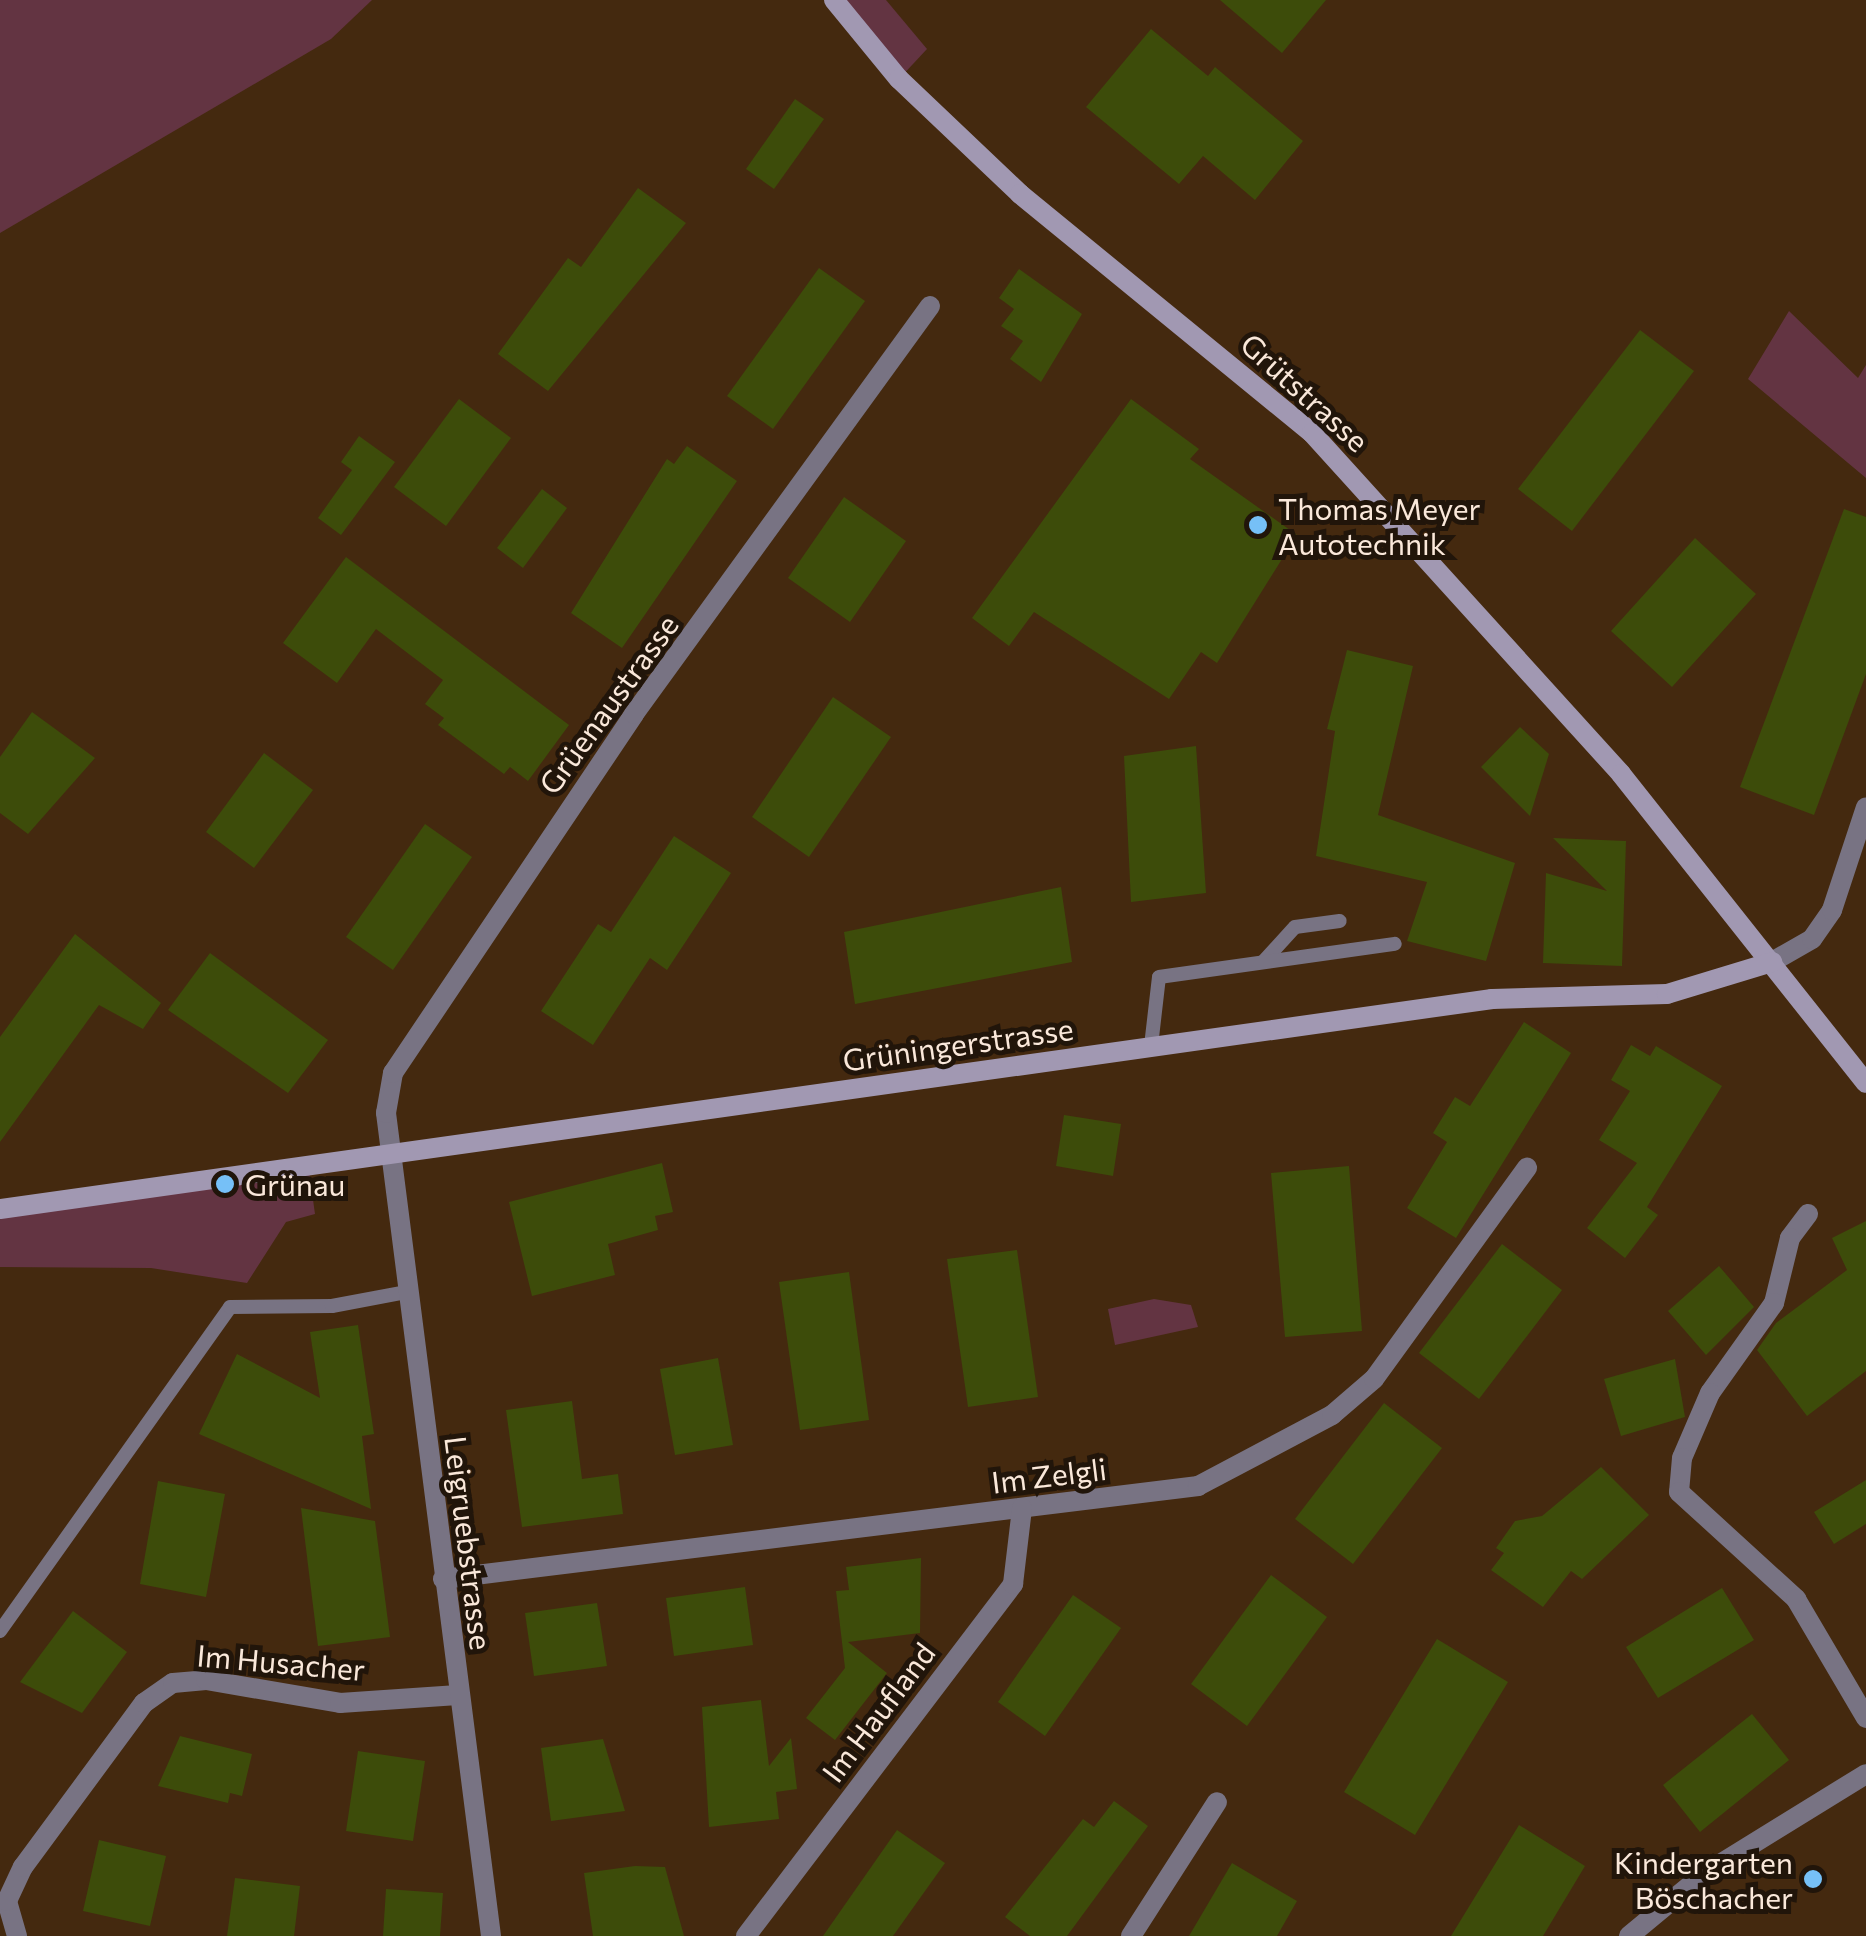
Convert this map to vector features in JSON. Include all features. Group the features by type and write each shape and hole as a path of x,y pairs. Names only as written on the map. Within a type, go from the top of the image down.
{"main road":[{"name":"Grütstrasse","path":"834,0 899,79 1020,194 1312,433 1522,659 1772,962"},
{"name":"Grüningerstrasse","path":"0,1209 391,1158 1492,999 1667,994 1772,962"},
{"path":"1772,962 1866,1083"}],"street":[{"name":"Grüenaustrasse","path":"391,1158 386,1113 410,1043 634,714 930,306"},
{"path":"1772,962 1812,939 1832,910 1866,807"},
{"name":"Leigruebstrasse","path":"391,1158 442,1579 491,1936"},
{"name":"Im Zelgli","path":"442,1579 1198,1486 1332,1415 1374,1379 1527,1168"},
{"path":"1808,1214 1790,1238 1774,1303 1710,1393 1682,1458 1679,1492 1796,1599 1866,1718"},
{"name":"Im Haufland","path":"746,1936 1013,1584 1022,1509"},
{"name":"Im Husacher","path":"18,1936 7,1901 22,1866 144,1703 173,1683 206,1680 340,1704 458,1695"},
{"path":"1629,1936 1704,1874 1866,1774"},
{"path":"1131,1936 1217,1802"}],"lane":[{"path":"1263,962 1294,927 1340,921"},
{"path":"1151,1046 1159,977 1395,944"},
{"path":"0,1631 230,1308 332,1306 406,1292"}],"shaded area":[{"path":"0,0 372,0 331,39 0,233"},
{"path":"834,0 886,0 927,49 899,79"},
{"path":"1789,311 1858,378 1866,365 1866,478 1748,379"},
{"path":"309,1171 315,1214 286,1222 247,1283 151,1268 0,1267 0,1213"},
{"path":"1154,1299 1191,1305 1198,1327 1115,1345 1108,1309"}],"building":[{"path":"1220,0 1326,0 1282,53"},
{"path":"1151,29 1208,76 1215,67 1303,141 1255,200 1203,156 1179,184 1086,107"},
{"path":"795,99 824,119 774,189 746,169"},
{"path":"638,188 686,223 548,391 498,354 568,258 581,267"},
{"path":"819,268 865,301 773,429 727,396"},
{"path":"1019,269 1082,314 1041,382 1010,359 1023,341 1001,326 1014,309 999,298"},
{"path":"1640,330 1694,371 1572,531 1518,489"},
{"path":"459,399 511,438 446,526 394,487"},
{"path":"1131,399 1199,449 1190,459 1297,535 1217,663 1201,652 1169,699 1034,612 1009,646 972,618"},
{"path":"359,436 395,462 341,535 318,518 352,470 341,462"},
{"path":"687,446 737,481 622,648 571,613 667,459 674,464"},
{"path":"542,489 567,508 523,568 497,548"},
{"path":"844,497 906,541 850,622 788,578"},
{"path":"1844,509 1866,517 1866,674 1814,815 1740,787"},
{"path":"1695,538 1756,594 1672,687 1611,631"},
{"path":"346,557 569,725 528,781 510,767 504,774 438,725 444,718 425,704 443,680 376,629 337,683 283,643"},
{"path":"1347,650 1413,666 1378,815 1515,863 1486,961 1407,941 1427,882 1316,856 1335,731 1327,729"},
{"path":"833,697 891,737 809,857 752,817"},
{"path":"32,712 95,758 28,834 0,813 0,757"},
{"path":"1520,727 1549,754 1530,816 1481,767"},
{"path":"1196,746 1206,893 1131,902 1124,756"},
{"path":"264,753 313,790 254,868 206,832"},
{"path":"425,824 472,857 393,970 346,937"},
{"path":"674,836 731,873 667,970 650,958 593,1045 541,1011 598,924 611,932"},
{"path":"1553,838 1626,841 1622,966 1543,963 1546,873 1607,891"},
{"path":"1061,887 1072,962 855,1004 844,932"},
{"path":"75,934 161,1003 143,1029 99,1005 0,1142 0,1037"},
{"path":"210,953 328,1040 288,1093 168,1010"},
{"path":"1524,1022 1571,1053 1456,1238 1407,1208 1447,1142 1433,1133 1455,1097 1470,1106"},
{"path":"1631,1045 1650,1056 1656,1046 1722,1086 1647,1207 1658,1215 1625,1258 1587,1228 1637,1163 1599,1140 1630,1091 1611,1080"},
{"path":"1064,1115 1121,1124 1113,1176 1056,1166"},
{"path":"662,1163 673,1212 655,1216 658,1230 608,1244 615,1275 532,1296 509,1202"},
{"path":"1349,1166 1362,1331 1285,1337 1271,1173"},
{"path":"1866,1221 1866,1371 1807,1416 1757,1350 1776,1323 1847,1270 1832,1238"},
{"path":"1502,1244 1562,1290 1479,1399 1419,1353"},
{"path":"1017,1250 1038,1397 968,1407 947,1259"},
{"path":"1719,1266 1754,1307 1706,1355 1668,1311"},
{"path":"849,1272 869,1420 800,1430 779,1282"},
{"path":"358,1325 374,1434 362,1436 371,1509 199,1434 237,1354 320,1398 310,1332"},
{"path":"718,1358 733,1445 675,1455 660,1369"},
{"path":"1675,1359 1685,1417 1621,1436 1604,1379"},
{"path":"572,1401 582,1479 618,1474 623,1514 522,1527 506,1410"},
{"path":"1384,1403 1442,1448 1353,1564 1295,1519"},
{"path":"1601,1467 1649,1515 1582,1579 1571,1571 1543,1607 1491,1570 1504,1553 1496,1548 1515,1521 1542,1516"},
{"path":"1866,1480 1866,1524 1834,1544 1814,1512"},
{"path":"158,1481 225,1494 206,1597 140,1584"},
{"path":"301,1508 375,1521 390,1637 318,1646"},
{"path":"921,1558 920,1633 848,1642 887,1673 835,1740 806,1718 845,1668 836,1591 849,1590 846,1567"},
{"path":"1271,1575 1327,1617 1247,1726 1191,1684"},
{"path":"745,1587 753,1645 674,1656 666,1598"},
{"path":"1722,1588 1754,1640 1658,1698 1626,1647"},
{"path":"1073,1595 1121,1628 1045,1736 998,1702"},
{"path":"597,1603 607,1666 534,1676 525,1613"},
{"path":"73,1611 127,1652 82,1713 20,1682"},
{"path":"1437,1639 1508,1682 1415,1835 1344,1792"},
{"path":"761,1700 769,1766 791,1738 797,1789 776,1792 779,1819 709,1827 702,1707"},
{"path":"1752,1714 1789,1760 1700,1832 1663,1785"},
{"path":"180,1736 252,1754 242,1796 230,1793 228,1803 158,1786"},
{"path":"603,1739 625,1811 551,1821 541,1748"},
{"path":"358,1751 425,1761 413,1841 346,1831"},
{"path":"1114,1801 1148,1826 1067,1936 1030,1936 1005,1917 1083,1819 1094,1827"},
{"path":"1519,1825 1585,1866 1543,1936 1451,1936"},
{"path":"897,1830 945,1863 893,1936 823,1936"},
{"path":"99,1840 166,1856 150,1926 83,1911"},
{"path":"1232,1863 1297,1901 1277,1936 1189,1936"},
{"path":"635,1866 665,1867 684,1936 593,1936 584,1873"},
{"path":"235,1878 300,1886 294,1936 227,1936"},
{"path":"386,1889 443,1893 440,1936 383,1936"}],"place":[{"name":"Thomas Meyer Autotechnik","path":"1258,525"},
{"name":"Grünau","path":"225,1184"},
{"name":"Kindergarten Böschacher","path":"1813,1879"}]}
